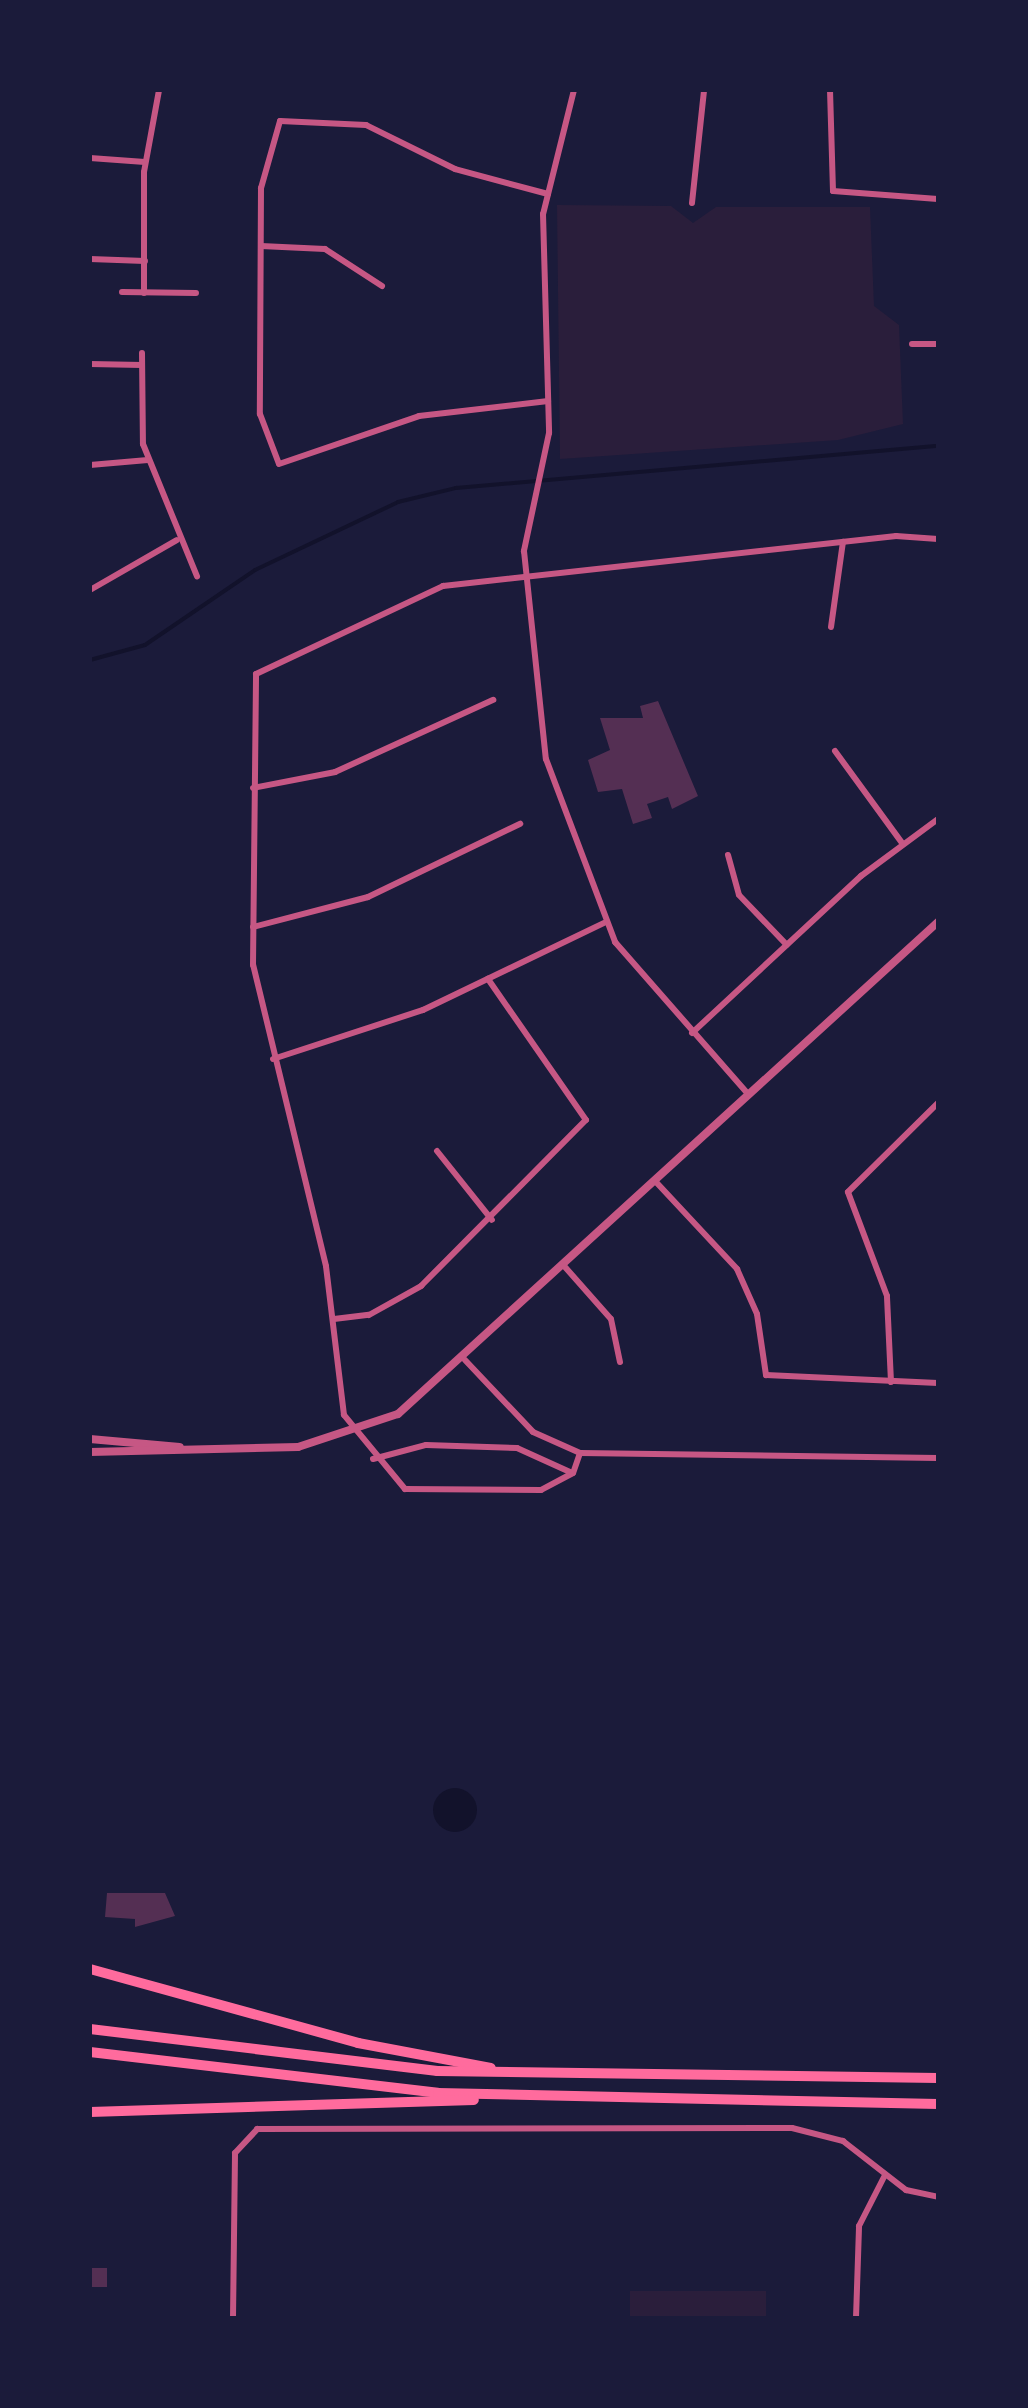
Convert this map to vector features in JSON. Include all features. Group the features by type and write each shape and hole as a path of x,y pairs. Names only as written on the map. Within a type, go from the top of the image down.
{"main road":[{"path":"90,1969 373,2046 518,2074"},
{"path":"90,2029 518,2074 938,2078"},
{"path":"90,2052 516,2096"},
{"path":"90,2112 516,2096 938,2104"},
{"path":"90,2121 110,2112"}],"street":[{"path":"144,293 145,162 159,90"},
{"path":"574,90 548,194 548,401 544,466 530,508 526,574 546,759 605,923 692,1034 749,1095"},
{"path":"692,202 704,90"},
{"path":"830,90 833,191 938,199"},
{"path":"548,194 455,169 366,125 280,121 264,162 260,414 279,464 418,416 548,401"},
{"path":"90,158 145,162"},
{"path":"261,246 326,249 382,286"},
{"path":"90,258 144,261"},
{"path":"122,292 196,293"},
{"path":"912,344 938,344"},
{"path":"142,353 148,460 178,540 197,576"},
{"path":"90,364 142,365"},
{"path":"90,465 148,460"},
{"path":"580,1454 573,1473 541,1490 405,1489 373,1459 337,1391 334,1319 273,1059 252,927 256,674 416,595 526,574 844,542 938,539"},
{"path":"90,590 178,540"},
{"path":"831,627 844,542"},
{"path":"253,788 320,778 493,700"},
{"path":"835,751 902,844"},
{"path":"692,1034 902,844 938,819"},
{"path":"252,927 368,897 520,824"},
{"path":"728,855 739,896 787,945"},
{"path":"90,1452 298,1447 356,1433 398,1414 465,1360 938,922"},
{"path":"273,1059 488,979 605,923"},
{"path":"334,1319 404,1298 492,1220 586,1120 488,979"},
{"path":"891,1382 887,1296 848,1192 938,1103"},
{"path":"438,1150 492,1220"},
{"path":"656,1182 738,1269 757,1314 766,1375 938,1382"},
{"path":"564,1267 611,1319 620,1362"},
{"path":"465,1360 533,1432 580,1454 938,1458"},
{"path":"90,1439 180,1447"},
{"path":"373,1459 426,1445 517,1448 573,1473"},
{"path":"233,2318 235,2154 256,2130 792,2128 842,2141 884,2177 938,2197"},
{"path":"856,2318 859,2226 884,2177"}],"shaded area":[{"path":"557,205 671,206 693,223 716,207 870,207 874,306 899,325 903,424 838,440 560,459"},
{"path":"455,1788 471,1794 477,1810 471,1826 455,1832 439,1826 433,1810 439,1794"},
{"path":"630,2291 766,2291 766,2318 630,2318"}],"building":[{"path":"658,701 698,796 672,809 668,797 647,804 652,818 633,824 622,789 598,792 588,760 610,750 600,718 643,718 640,706"},
{"path":"107,1893 165,1893 175,1916 135,1927 135,1919 105,1917"},
{"path":"90,2268 107,2268 107,2287 90,2287"}],"waterway":[{"path":"90,660 145,645 255,570 398,502 456,488 938,446"}]}
